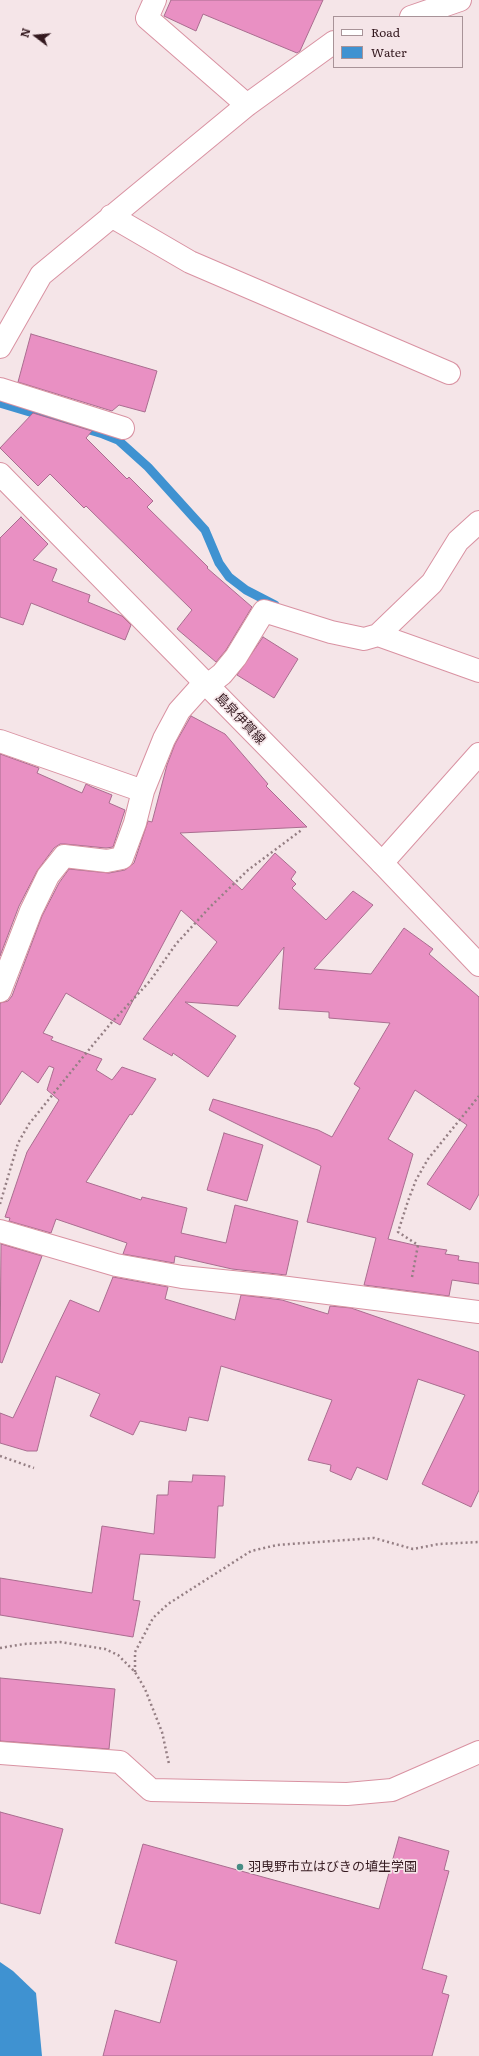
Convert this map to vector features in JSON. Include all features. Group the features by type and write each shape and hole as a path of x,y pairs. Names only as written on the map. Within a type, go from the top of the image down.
{"street":[{"path":"155,0 147,18 247,105"},
{"path":"414,16 460,0"},
{"path":"0,347 41,275 247,105 333,43"},
{"path":"111,216 190,262 449,372"},
{"path":"0,389 123,428"},
{"name":"島泉伊賀線","path":"0,474 382,863 479,965"},
{"path":"0,991 31,912 48,876 64,856 107,861 122,858 135,823 143,791 164,739 179,711 206,684 222,674 236,657 264,611 331,632 364,639 378,635 432,583 458,541 479,522"},
{"path":"378,635 479,671"},
{"path":"0,741 143,791"},
{"path":"382,863 479,754"},
{"path":"0,1231 116,1264 182,1277 272,1286 479,1312"},
{"path":"0,1753 120,1762 151,1790 347,1794 392,1790 479,1752"}],"path":[{"path":"0,1204 18,1143 34,1118 112,1022 150,981 176,944 210,907 248,870 303,829"},
{"path":"409,1304 418,1245 398,1232 408,1200 416,1180 428,1160 479,1096"},
{"path":"0,1456 34,1468"},
{"path":"135,1672 135,1652 153,1618 168,1604 251,1550 276,1545 374,1538 413,1549 439,1544 479,1542"},
{"path":"0,1648 24,1644 60,1642 105,1649 118,1655 135,1672 145,1689 162,1732 171,1774 170,1790"}],"water":[{"path":"0,1962 13,1971 36,1993 42,2056 0,2056"}],"building":[{"path":"171,0 323,0 300,51 297,53 203,14 196,31 164,16"},
{"path":"31,334 157,371 145,412 119,405 112,411 18,382"},
{"path":"33,413 92,431 86,438 127,479 129,477 153,501 147,507 208,567 207,568 252,607 226,650 216,662 177,629 192,610 86,506 84,508 50,474 38,486 0,448"},
{"path":"21,517 48,544 33,560 57,569 52,581 90,595 88,602 122,616 131,625 125,640 31,603 23,625 0,617 0,538"},
{"path":"263,637 298,659 274,698 237,675"},
{"path":"191,716 225,734 268,784 266,786 307,827 180,833 242,890 275,853 296,872 291,879 296,884 292,888 326,920 353,891 373,905 314,969 371,974 404,928 433,949 429,954 479,997 479,1194 470,1210 427,1184 467,1125 415,1090 388,1139 413,1154 388,1239 447,1250 445,1254 459,1256 458,1260 479,1263 479,1284 452,1280 449,1296 364,1285 376,1238 307,1222 321,1166 209,1110 213,1099 318,1130 332,1137 360,1088 354,1084 390,1023 329,1018 329,1012 279,1009 284,947 238,1006 185,1002 236,1036 208,1077 173,1053 172,1056 143,1039 217,942 181,910 120,1025 66,993 43,1033 53,1037 51,1040 102,1059 96,1070 112,1080 122,1067 156,1079 132,1115 130,1114 86,1182 141,1200 142,1197 187,1208 181,1233 226,1243 235,1205 298,1221 286,1275 232,1269 175,1256 174,1263 123,1254 127,1243 56,1219 51,1233 9,1221 10,1218 5,1217 27,1152 59,1100 47,1090 54,1068 49,1066 38,1083 22,1071 0,1105 0,1003 8,1001 12,996 42,916 59,883 69,869 109,873 125,870 134,863 148,821 152,822 167,765 175,744"},
{"path":"0,754 39,768 37,773 82,793 86,784 112,795 109,803 125,810 113,847 106,848 60,844 54,848 37,871 19,906 0,956"},
{"path":"224,1133 263,1145 247,1201 207,1190"},
{"path":"1,1244 42,1256 2,1363 0,1362"},
{"path":"113,1277 168,1287 165,1299 235,1320 241,1295 282,1300 328,1314 330,1306 351,1308 479,1352 479,1490 471,1507 422,1484 465,1395 418,1379 387,1480 357,1467 351,1480 330,1471 331,1465 308,1460 332,1400 221,1366 208,1421 189,1417 186,1431 140,1421 133,1435 90,1416 100,1394 56,1376 37,1451 27,1451 0,1443 0,1413 13,1418 70,1300 99,1312"},
{"path":"193,1475 225,1476 223,1506 218,1506 215,1558 140,1554 133,1600 140,1601 133,1637 0,1615 0,1578 92,1593 102,1526 154,1534 157,1495 168,1495 169,1481 192,1482"},
{"path":"0,1678 115,1689 109,1749 0,1741"},
{"path":"0,1812 63,1829 40,1914 0,1903"},
{"path":"399,1837 449,1851 444,1870 449,1871 422,1969 447,1976 442,1993 449,1995 432,2056 103,2056 115,2010 160,2023 177,1961 115,1943 143,1844 379,1909"}],"waterway":[{"path":"0,403 103,434 118,440 148,467 205,530 219,563 229,577 246,590 275,605"}],"place":[{"name":"羽曳野市立はびきの埴生学園","path":"240,1867"}]}
